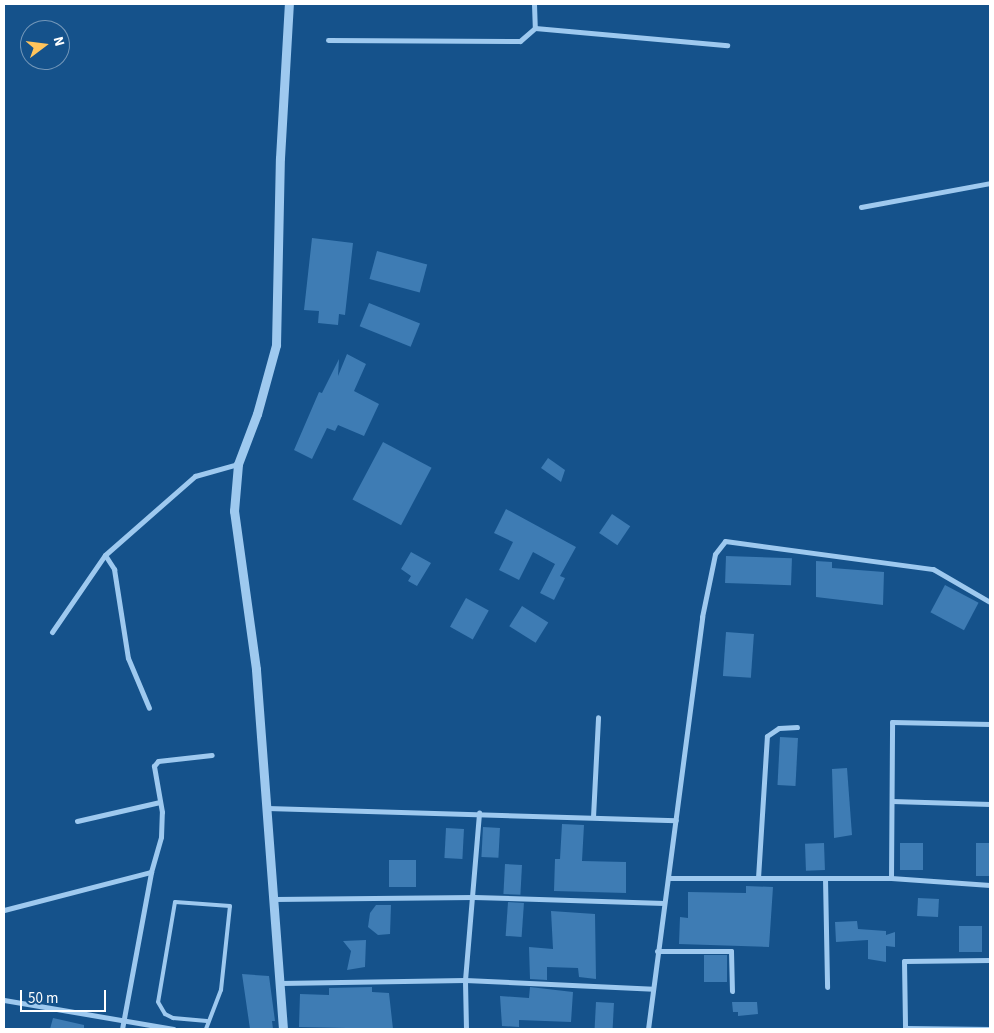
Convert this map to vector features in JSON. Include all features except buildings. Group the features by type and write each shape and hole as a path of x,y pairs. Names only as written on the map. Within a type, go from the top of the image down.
{"street":[{"path":"283,1029 256,669 234,511 238,464 256,414 276,345 280,158 289,4"},
{"path":"534,4 535,28"},
{"path":"328,40 520,41 535,28 727,44"},
{"path":"861,207 990,183"},
{"path":"52,632 105,555 195,476 238,464"},
{"path":"648,1029 657,950 714,554 725,541 934,569 990,602"},
{"path":"105,555 114,569 128,658 149,708"},
{"path":"593,817 598,717"},
{"path":"891,878 892,722 990,724"},
{"path":"758,878 767,736 779,728 798,727"},
{"path":"122,1029 151,872 161,837 156,763 212,755"},
{"path":"892,801 990,804"},
{"path":"77,821 160,802"},
{"path":"267,808 676,820"},
{"path":"466,1029 465,980 474,897 479,813"},
{"path":"4,910 151,872"},
{"path":"668,878 891,878 990,885"},
{"path":"825,878 827,987"},
{"path":"274,899 474,897 664,903"},
{"path":"657,950 731,951 732,991"},
{"path":"990,960 904,961 904,1028 990,1029"},
{"path":"280,982 465,980 652,989"},
{"path":"4,1006 6,1001 174,1029"}],"lane":[{"path":"206,1029 221,990 230,906 176,902 158,1002 165,1014 173,1018 208,1021"}]}
